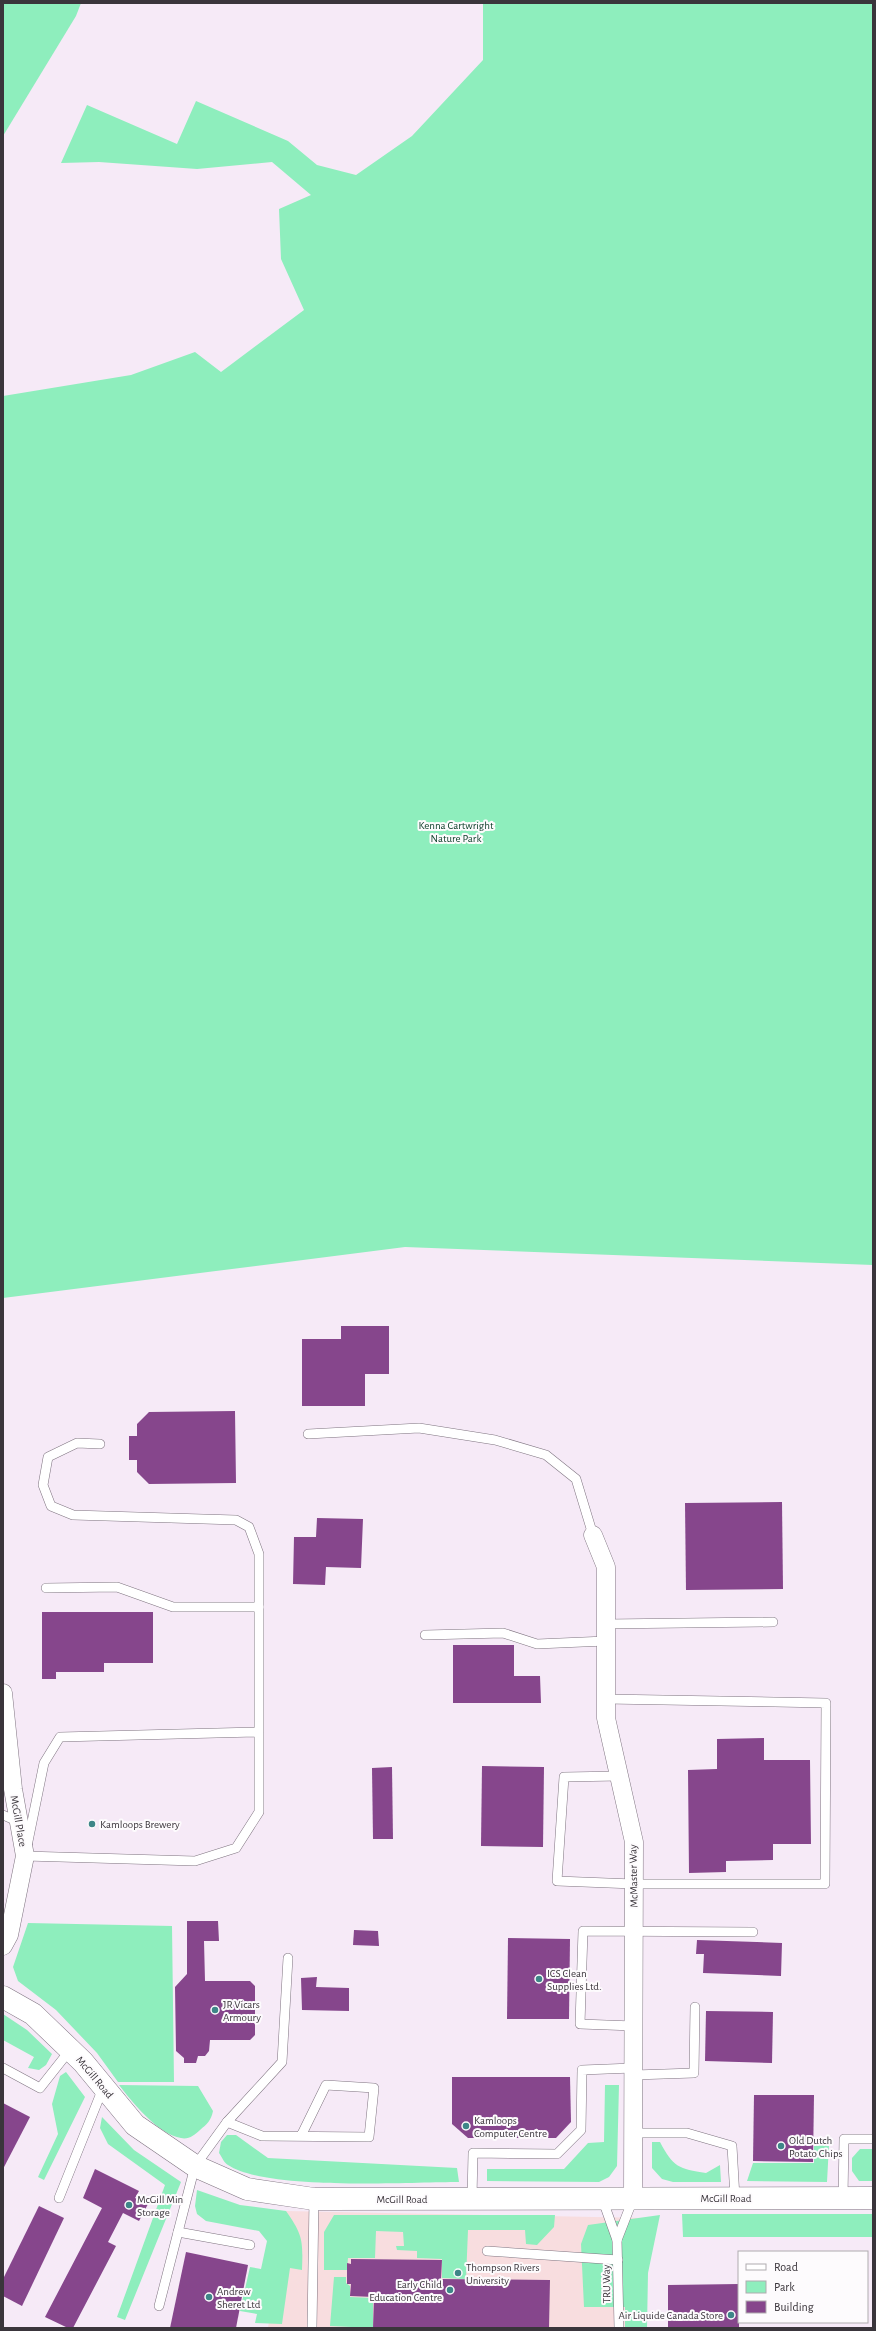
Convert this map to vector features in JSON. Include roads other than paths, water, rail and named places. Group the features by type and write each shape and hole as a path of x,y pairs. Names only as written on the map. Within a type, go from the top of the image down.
{"street":[{"name":"McMaster Way","path":"593,1535 606,1567 606,1718 634,1842 633,2198"},
{"name":"McGill Place","path":"3,1693 5,1734 25,1856 9,1935 3,1946"},
{"name":"McGill Road","path":"3,1997 33,2014 71,2049 135,2125 195,2166 247,2189 314,2199 873,2198"}],"lane":[{"path":"308,1434 419,1428 494,1440 546,1455 576,1480 593,1535"},
{"path":"100,1444 78,1443 48,1457 43,1485 51,1506 73,1515 236,1520 249,1527 259,1554 260,1732 260,1812 236,1848 195,1861 25,1856 44,1763 60,1737 260,1732"},
{"path":"46,1588 117,1587 173,1607 259,1607"},
{"path":"425,1635 503,1633 537,1644 606,1632 773,1622"},
{"path":"606,1699 826,1703 825,1884 634,1884 557,1881 564,1777 619,1776"},
{"path":"3,1815 19,1822"},
{"path":"634,2026 580,2024 583,1931 754,1932"},
{"path":"159,2306 195,2166 227,2122 282,2062 288,1958"},
{"path":"472,2198 472,2153 557,2154 581,2130 582,2070 694,2073 694,2007"},
{"path":"3,2068 40,2088 71,2049"},
{"path":"227,2122 262,2136 369,2137 374,2088 326,2085 301,2136"},
{"path":"59,2198 104,2087"},
{"path":"634,2133 687,2133 732,2146 735,2198"},
{"path":"843,2198 844,2138 873,2139"},
{"path":"602,2198 617,2240"},
{"path":"617,2240 633,2198"},
{"path":"312,2328 314,2199"},
{"path":"178,2232 250,2245"},
{"name":"TRU Way","path":"617,2240 619,2328"},
{"path":"487,2252 618,2260"}],"place":[{"name":"Kamloops Brewery","path":"92,1824"},
{"name":"ICS Clean Supplies Ltd.","path":"539,1979"},
{"name":"JR Vicars Armoury","path":"215,2010"},
{"name":"Kamloops Computer Centre","path":"466,2126"},
{"name":"Old Dutch Potato Chips","path":"781,2146"},
{"name":"McGill Min Storage","path":"129,2205"},
{"name":"Thompson Rivers University","path":"458,2273"},
{"name":"Early Child Education Centre","path":"450,2290"},
{"name":"Andrew Sheret Ltd","path":"209,2297"},
{"name":"Air Liquide Canada Store","path":"731,2315"}],"park label":[{"name":"Kenna Cartwright Nature Park","path":"456,831"}]}
